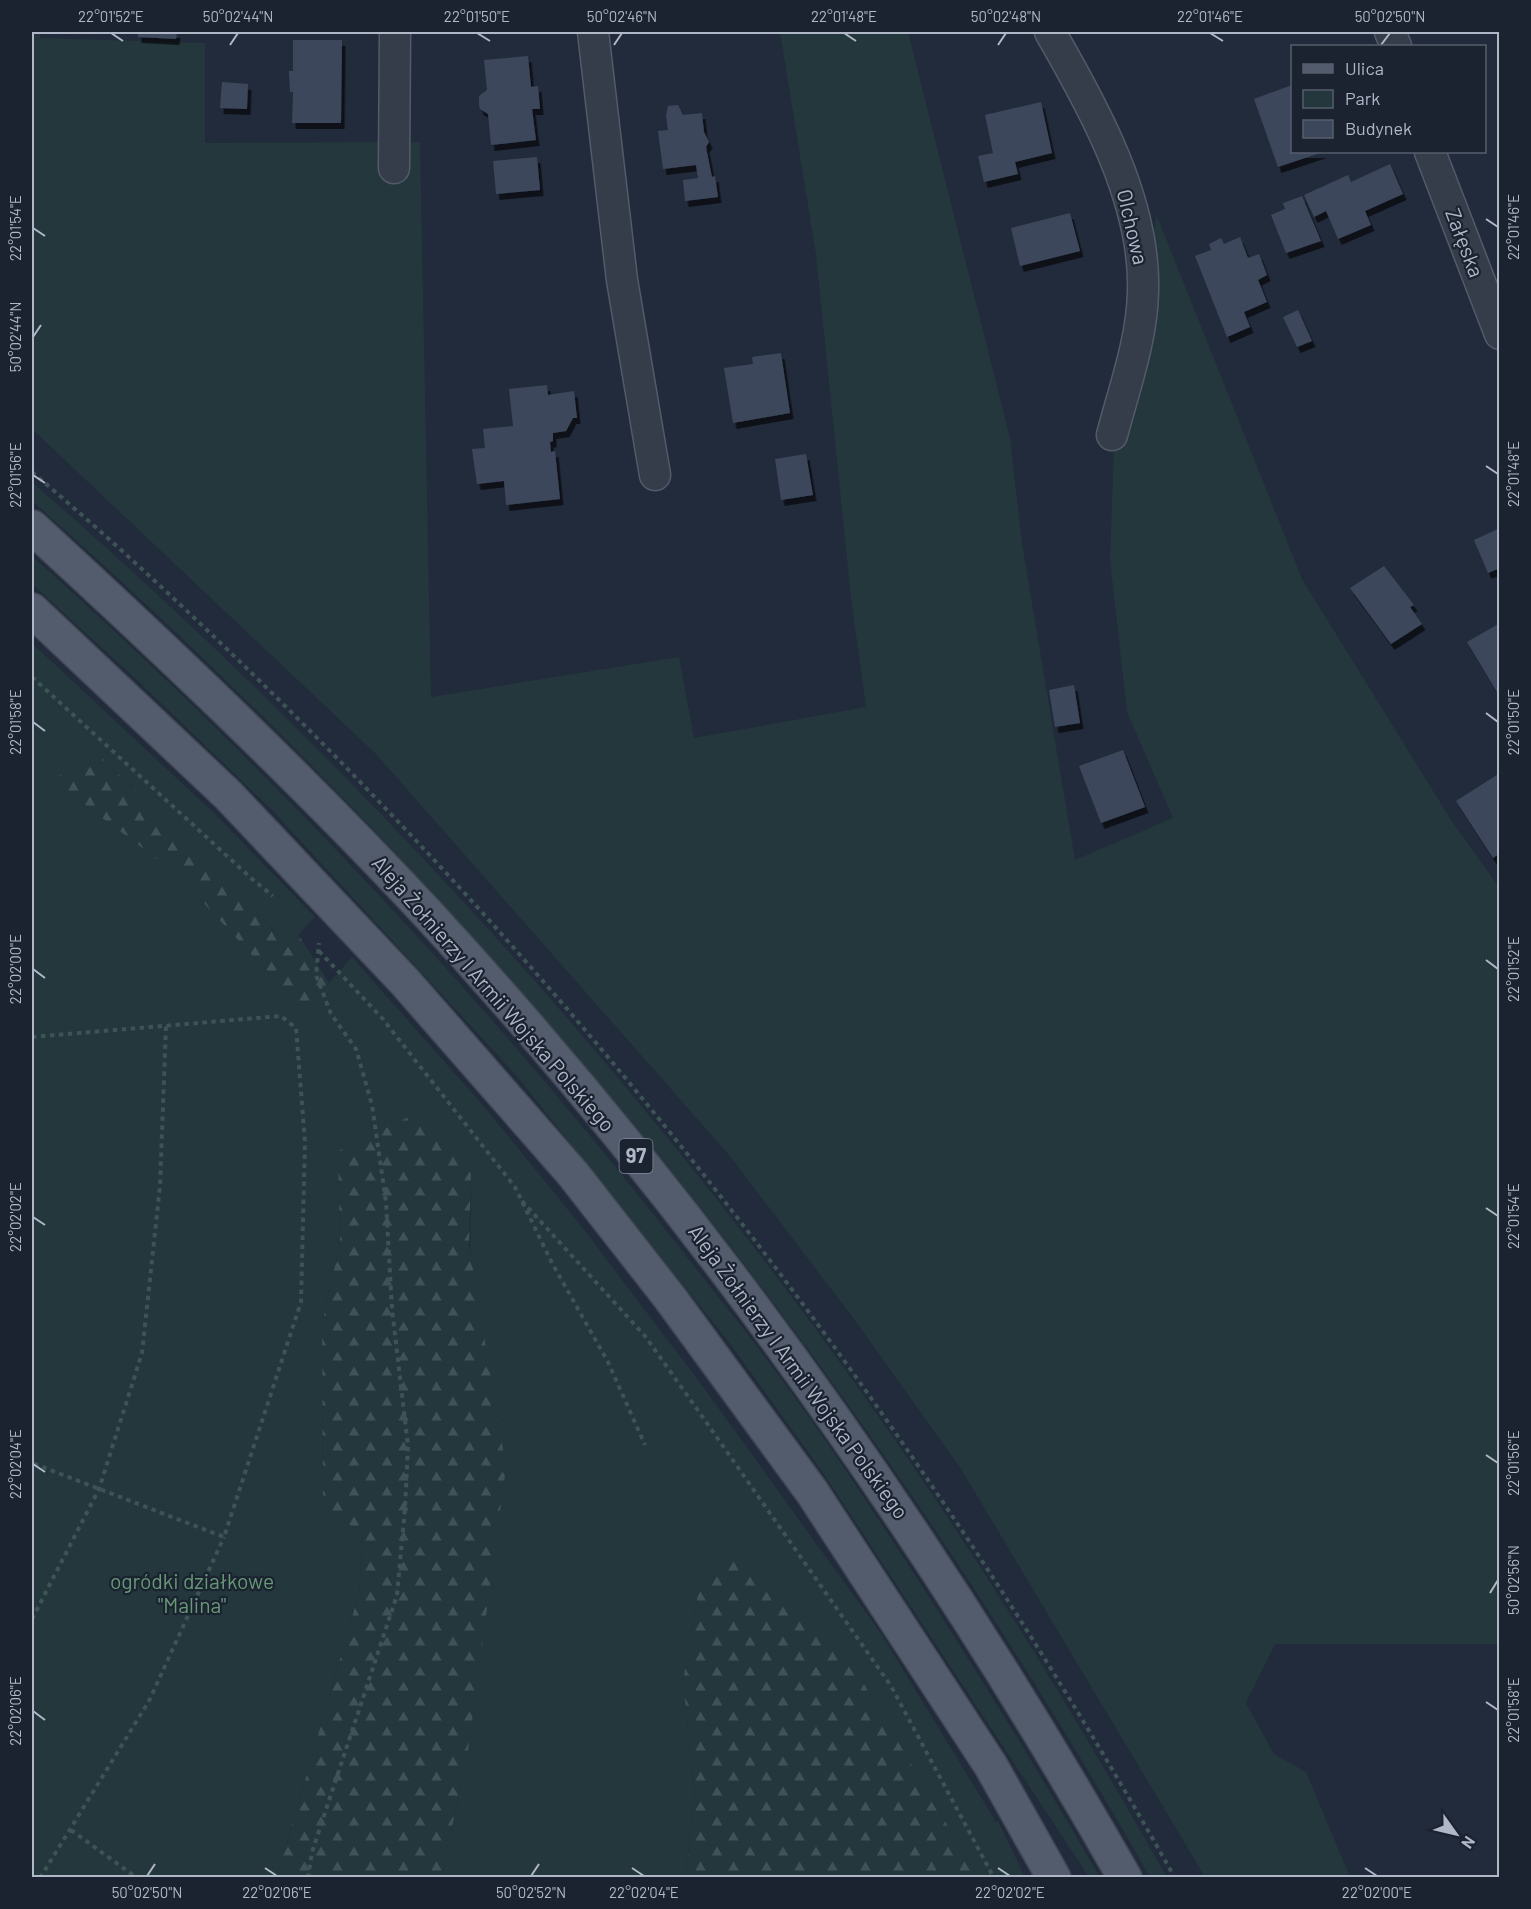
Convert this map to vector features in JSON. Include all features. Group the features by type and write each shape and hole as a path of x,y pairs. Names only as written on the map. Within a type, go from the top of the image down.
{"main road":[{"name":"Aleja Żołnierzy I Armii Wojska Polskiego","path":"32,527 178,662 280,761 428,914 522,1020 699,1234 844,1431 921,1545 1057,1758 1125,1878"},
{"path":"32,610 228,795 323,894 405,982 573,1174 676,1307 812,1492 868,1574 991,1766 1054,1878"}],"street":[{"path":"394,168 395,32"},
{"path":"593,32 622,280 655,475"},
{"name":"Olchowa","path":"1050,32 1102,129 1130,203 1143,254 1143,294 1136,342 1112,435"},
{"name":"Załęska","path":"1430,153 1500,334"}],"path":[{"path":"32,677 251,879 277,898"},
{"path":"308,1878 312,1852 397,1595 408,1446 392,1309 386,1202 372,1105 356,1049 331,1014 316,975 323,894"},
{"path":"318,950 389,1027 453,1105 515,1187 552,1263 608,1362 645,1445"},
{"path":"32,1036 281,1016 296,1028 305,1142 301,1302 224,1537 149,1701 40,1878"},
{"path":"32,1619 99,1489 142,1353 160,1186 166,1026"},
{"path":"522,1201 645,1336 891,1686 994,1878"},
{"path":"32,1463 224,1537"},
{"path":"70,1830 137,1878"}],"green space":[{"path":"32,32 40,32 40,38 205,43 205,143 420,142 431,697 679,657 694,738 866,707 851,598 816,255 780,32 908,32 1010,438 1022,543 1075,860 1173,818 1127,712 1110,560 1114,444 1148,308 1156,214 1302,579 1453,823 1499,887 1499,1644 1275,1644 1246,1703 1274,1754 1306,1772 1350,1877 1205,1877 961,1469 857,1323 729,1155 376,754 32,429"},
{"path":"32,482 171,607 305,737 436,872 561,1011 682,1155 797,1304 906,1456 1009,1612 1090,1744 1167,1877 1150,1877 1035,1685 914,1498 785,1318 648,1142 505,973 354,810 197,652 32,501"},
{"path":"32,556 119,635 288,800 449,972 603,1151 758,1348 836,1456 972,1664 1100,1877 1089,1877 821,1470 731,1345 515,1074 273,811 137,680 32,584"},
{"name":"ogródki działkowe \"Malina\"","path":"32,643 215,814 315,917 288,946 214,866 103,759 50,779 176,873 301,1007 329,983 352,957 488,1111 582,1227 704,1388 880,1632 996,1822 998,1821 1025,1877 978,1877 942,1816 768,1584 735,1546 698,1593 683,1682 695,1793 686,1877 441,1877 467,1758 471,1173 338,1151 340,1243 322,1324 323,1502 363,1536 359,1593 277,1877 32,1877"},
{"path":"103,759 214,866 287,945 298,934 329,983 301,1008 176,873 50,779"},
{"path":"415,1114 471,1173 469,1246 506,1467 467,1758 441,1877 277,1877 359,1593 363,1536 323,1502 322,1324 340,1243 338,1151"},
{"path":"735,1546 768,1584 845,1652 978,1877 686,1877 695,1793 683,1682 698,1593"}],"building":[{"path":"138,32 177,32 176,39 138,37"},
{"path":"293,40 342,40 341,123 292,123 293,92 290,92 289,71 293,71"},
{"path":"528,56 531,87 538,86 540,109 532,109 536,140 491,145 488,114 480,109 479,105 479,96 487,90 484,60"},
{"path":"222,82 248,84 247,109 220,108"},
{"path":"1291,85 1291,153 1320,153 1278,167 1254,99"},
{"path":"1041,102 1052,153 1015,162 1018,174 984,182 978,156 993,153 985,115"},
{"path":"678,105 683,115 702,113 704,132 709,142 706,147 712,177 715,176 718,197 685,201 683,180 698,178 696,165 663,169 658,131 668,130 666,115 668,106"},
{"path":"537,157 540,190 496,194 493,161"},
{"path":"1390,164 1403,194 1365,211 1371,225 1338,239 1326,211 1314,217 1304,195 1348,175 1351,182"},
{"path":"1302,196 1321,241 1286,253 1271,215 1285,209 1283,203"},
{"path":"1070,213 1080,251 1020,266 1011,228"},
{"path":"1240,237 1248,258 1259,254 1267,275 1258,280 1267,302 1244,312 1250,327 1227,337 1195,256 1211,250 1209,244 1221,238 1224,244"},
{"path":"1298,310 1312,341 1297,347 1283,317"},
{"path":"781,353 790,413 733,423 724,368 753,364 752,357"},
{"path":"547,385 548,395 574,391 577,418 573,418 566,431 553,433 553,441 550,442 551,452 555,451 560,499 506,505 504,481 477,484 472,449 485,448 483,429 513,426 509,389"},
{"path":"806,454 813,495 781,500 775,459"},
{"path":"1500,528 1500,568 1488,573 1474,540"},
{"path":"1384,566 1414,605 1410,607 1422,624 1391,644 1350,588"},
{"path":"1500,623 1500,697 1467,642"},
{"path":"1074,685 1080,723 1055,727 1049,690"},
{"path":"1123,750 1145,807 1101,823 1079,766"},
{"path":"1500,773 1500,853 1493,858 1456,801"}]}
